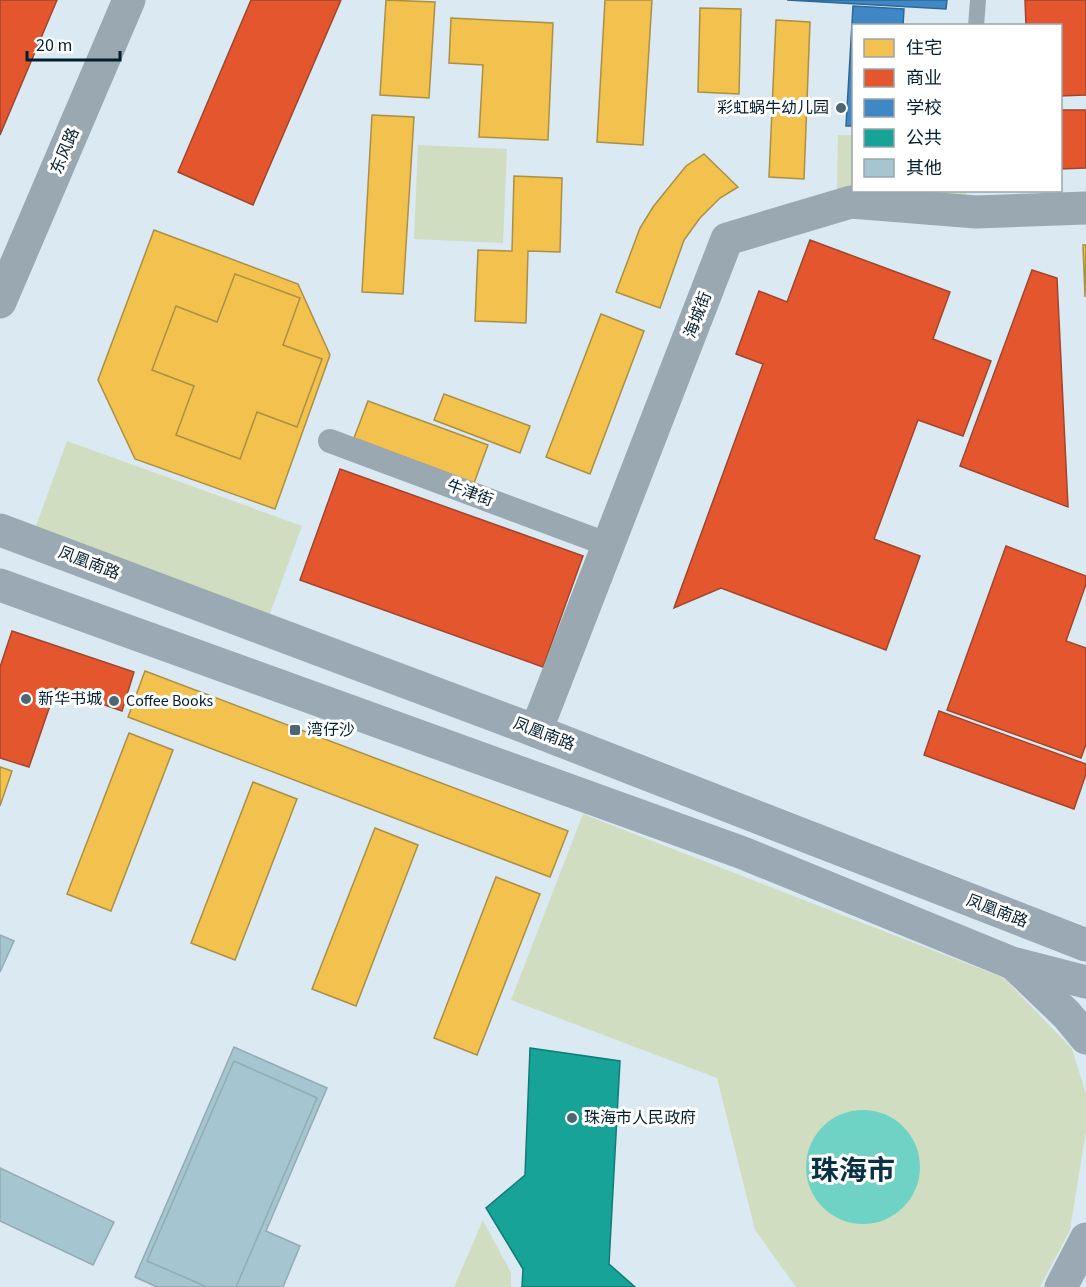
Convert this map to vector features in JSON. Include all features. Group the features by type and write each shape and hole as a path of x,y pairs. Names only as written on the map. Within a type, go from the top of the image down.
{"main road":[{"name":"凤凰南路","path":"0,530 536,731 1086,945"},
{"path":"0,585 743,853 1012,963 1086,982"},
{"path":"1012,963 1067,1015 1086,1038"},
{"path":"1061,1287 1086,1239"}],"street":[{"name":"东风路","path":"0,302 129,0"},
{"name":"海城街","path":"536,731 727,239 851,202 976,201 1086,208"},
{"name":"牛津街","path":"330,441 609,545"}],"lane":[{"path":"976,24 978,0"}],"shaded area":[{"path":"838,135 852,135 852,191 837,191"},
{"path":"418,145 507,149 503,243 414,239"},
{"path":"870,192 967,192 967,195"},
{"path":"67,441 302,526 268,619 33,534"},
{"path":"583,814 1004,978 1072,1049 1086,1094 1086,1131 1070,1230 1040,1287 796,1287 755,1230 717,1078 511,1000"},
{"path":"863,1110 885,1115 903,1127 915,1145 920,1167 915,1189 903,1207 885,1219 863,1224 841,1219 823,1207 811,1189 806,1167 811,1145 823,1127 841,1115"},
{"path":"483,1220 511,1273 511,1287 454,1287"}],"building: 住宅":[{"path":"386,0 435,2 429,98 380,95"},
{"path":"605,0 652,0 643,145 597,142"},
{"path":"700,8 741,9 739,94 698,92"},
{"path":"451,18 553,23 548,140 479,137 483,65 449,63"},
{"path":"776,20 810,22 804,179 769,177"},
{"path":"372,115 414,117 403,294 362,292"},
{"path":"704,154 738,187 720,198 700,218 684,240 660,308 616,292 640,228 653,207 686,166"},
{"path":"514,176 562,178 560,252 528,251 526,323 475,321 478,250 512,251"},
{"path":"154,230 298,284 330,355 275,509 135,459 98,380"},
{"path":"1083,245 1086,245 1085,297"},
{"path":"235,274 300,298 283,345 322,359 297,427 257,412 240,459 176,435 194,386 152,370 176,306 217,322"},
{"path":"601,314 644,331 590,474 546,457"},
{"path":"444,394 530,426 520,453 434,420"},
{"path":"368,401 488,445 474,483 354,438"},
{"path":"145,671 568,831 550,877 128,717"},
{"path":"129,733 173,750 111,911 67,894"},
{"path":"0,767 12,771 0,806"},
{"path":"253,782 297,799 235,960 191,943"},
{"path":"375,828 418,845 356,1006 312,989"},
{"path":"496,877 540,894 477,1055 434,1038"}],"building: 商业":[{"path":"0,0 36,0 10,60 0,56"},
{"path":"0,0 57,0 0,135"},
{"path":"251,0 341,0 253,205 178,172"},
{"path":"1025,0 1086,0 1086,95 1062,96 1062,24 1026,24"},
{"path":"1062,110 1086,110 1086,168 1062,169"},
{"path":"810,240 950,292 933,339 991,361 963,436 918,420 874,539 920,556 886,650 721,588 674,608 763,364 736,354 759,291 787,302"},
{"path":"1032,270 1057,278 1068,507 960,466"},
{"path":"340,469 583,556 543,667 300,580"},
{"path":"1006,546 1086,576 1086,584 1066,641 1086,648 1086,744 1081,758 947,710"},
{"name":"新华书城","path":"12,631 134,672 122,711 56,688 29,767 0,758 0,667"},
{"path":"939,711 1086,764 1086,774 1074,809 924,755"}],"building: 学校":[{"path":"787,0 947,0 946,9"},
{"path":"853,6 904,9 903,24 852,24 852,126 846,126"}],"building: 公共":[{"name":"珠海市人民政府","path":"530,1048 620,1061 609,1264 635,1287 522,1287 523,1269 486,1208 525,1175"}],"building: 其他":[{"path":"0,935 14,941 0,972"},
{"path":"234,1047 327,1088 266,1231 300,1246 283,1287 157,1287 135,1277"},
{"path":"234,1061 317,1098 236,1287 207,1287 147,1261"},
{"path":"0,1168 114,1222 93,1265 0,1221"}],"place":[{"name":"彩虹蜗牛幼儿园","path":"841,108"},
{"name":"新华书城","path":"26,699"},
{"name":"Coffee Books","path":"114,701"},
{"name":"湾仔沙","path":"295,730"},
{"name":"珠海市人民政府","path":"572,1118"}],"district":[{"name":"珠海市","path":"853,1171"}]}
